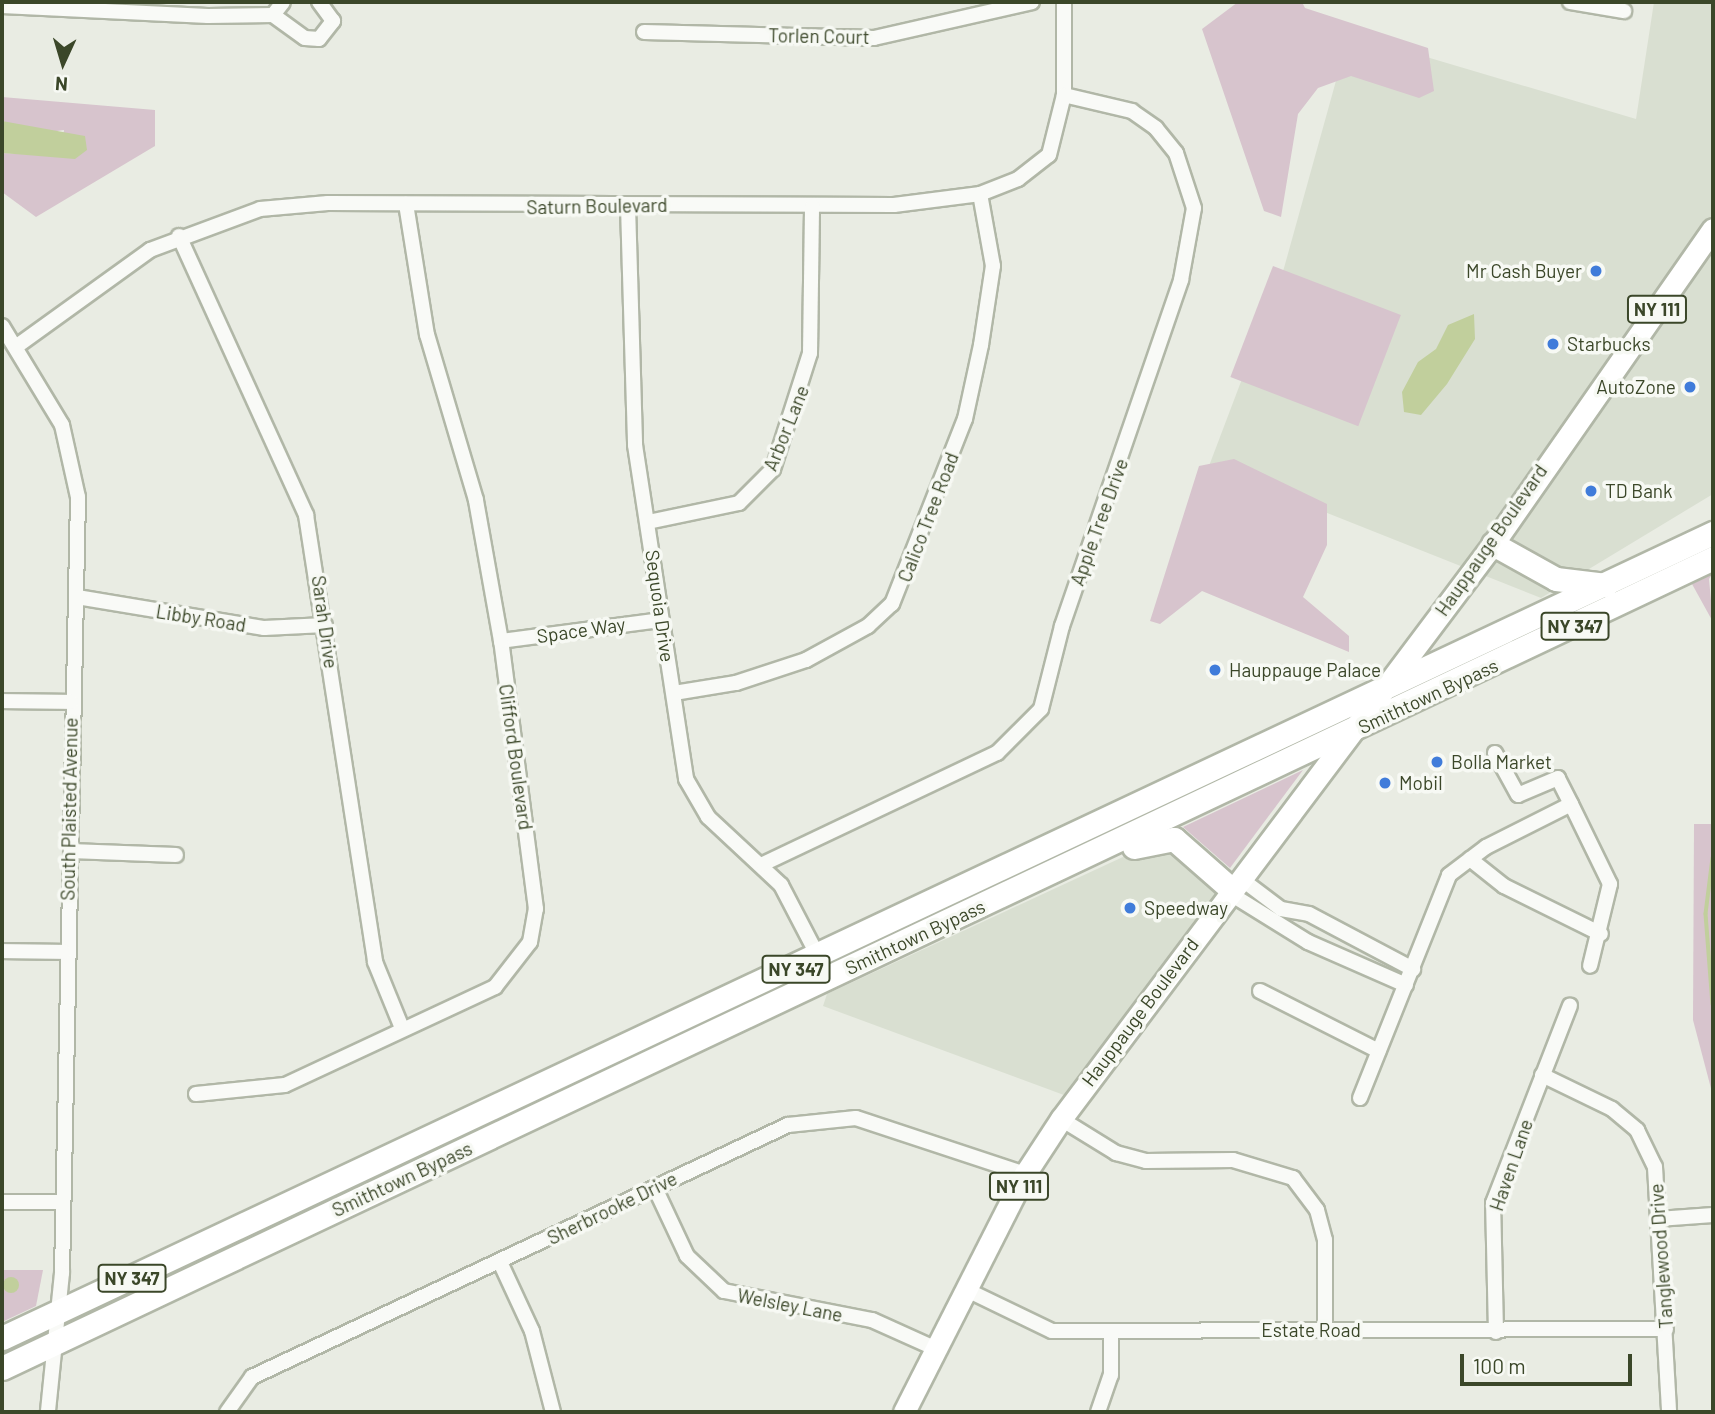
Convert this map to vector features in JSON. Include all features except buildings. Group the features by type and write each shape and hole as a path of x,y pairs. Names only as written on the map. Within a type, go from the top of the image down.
{"highway":[{"name":"Smithtown Bypass","path":"2,1338 1609,586 1713,533"},
{"path":"1493,544 1556,579 1609,586"},
{"name":"Smithtown Bypass","path":"2,1368 1346,735 1713,558"},
{"path":"1058,869 1072,871 1159,837 1174,839 1234,887"}],"main road":[{"name":"Hauppauge Boulevard","path":"904,1412 934,1348 1026,1174 1061,1119 1346,735 1493,544 1713,229"}],"street":[{"path":"273,15 283,2"},
{"path":"10,5 273,15 305,38 318,39 333,21 319,2"},
{"path":"959,2 959,18"},
{"name":"Torlen Court","path":"645,32 874,38 1032,2"},
{"name":"Saturn Boulevard","path":"17,346 179,236 260,209 406,204 894,205 980,194 1018,178 1049,155 1064,94 1064,2"},
{"path":"1570,2 1624,11"},
{"name":"Apple Tree Drive","path":"763,864 997,753 1041,709 1062,626 1181,280 1194,208 1176,153 1156,128 1132,111 1064,94"},
{"name":"Calico Tree Road","path":"674,693 736,683 806,660 868,626 892,604 951,457 973,382 993,266 980,194"},
{"name":"Clifford Boulevard","path":"196,1094 285,1085 402,1028 495,987 530,942 536,909 501,641 476,500 426,335 406,204"},
{"name":"Sequoia Drive","path":"628,206 630,393 661,620 693,796 763,864 795,909 818,958"},
{"name":"Arbor Lane","path":"648,522 739,503 773,469 809,363 812,206"},
{"name":"Sarah Drive","path":"179,236 290,471 315,551 375,962 402,1028"},
{"name":"South Plaisted Avenue","path":"2,326 17,346 74,458 77,597 71,702 71,851 64,952 63,1202 48,1412"},
{"name":"Libby Road","path":"77,597 264,628 325,625"},
{"name":"Space Way","path":"501,641 661,620"},
{"path":"2,701 71,702"},
{"path":"1495,753 1518,795 1558,778 1610,884 1601,934 1590,966"},
{"path":"1360,1098 1449,875 1470,859 1571,804"},
{"path":"71,851 176,855"},
{"path":"1470,859 1504,886 1601,934"},
{"path":"1234,887 1281,909 1309,914 1413,969"},
{"path":"1234,887 1324,950 1406,985"},
{"path":"1324,950 1336,929"},
{"path":"2,951 64,952"},
{"path":"1260,991 1379,1051"},
{"name":"Haven Lane","path":"1496,1332 1493,1203 1570,1005"},
{"name":"Tanglewood Drive","path":"1542,1075 1612,1109 1637,1130 1655,1167 1669,1412"},
{"name":"Sherbrooke Drive","path":"227,1412 253,1377 788,1125 833,1117 856,1118 1026,1174"},
{"path":"1061,1119 1116,1153 1146,1161 1233,1160 1293,1178 1317,1210 1325,1240 1325,1329"},
{"name":"Welsley Lane","path":"655,1188 687,1256 724,1291 872,1320 934,1348"},
{"path":"2,1202 63,1202"},
{"path":"1658,1219 1713,1215"},
{"path":"500,1262 532,1331 552,1412"},
{"name":"Estate Road","path":"967,1290 1037,1326 1111,1333 1325,1329 1496,1332 1666,1329"},
{"path":"1098,1412 1111,1375 1111,1333"}],"shaded area":[{"path":"1238,2 1302,2 1305,8 1428,48 1434,91 1419,98 1351,76 1318,88 1298,114 1281,217 1264,211 1202,29"},
{"path":"1654,2 1713,2 1713,494 1541,598 1209,466 1284,268 1349,34 1636,119"},
{"path":"2,97 155,110 155,146 36,217 2,192 2,153 61,156 64,130 43,133 2,121"},
{"path":"2,121 85,136 87,150 75,159 2,153"},
{"path":"1273,266 1401,315 1358,426 1230,377"},
{"path":"1474,314 1475,339 1447,384 1421,415 1404,412 1402,392 1418,362 1436,349 1448,325"},
{"path":"1234,459 1327,504 1327,545 1303,597 1349,636 1349,652 1202,591 1160,624 1150,621 1199,466"},
{"path":"1713,573 1709,579 1713,622 1692,584"},
{"path":"1303,770 1230,868 1183,827"},
{"path":"1694,824 1713,824 1713,1096 1693,1020"},
{"path":"1151,844 1176,847 1221,887 1072,1098 823,1006 827,994"},
{"path":"2,1270 43,1270 36,1306 2,1322"},
{"path":"11,1277 17,1279 17,1291 11,1293 5,1291 3,1285 5,1279"}],"waterway":[{"path":"1713,858 1706,914 1713,1004"}],"place":[{"name":"Mr Cash Buyer","path":"1596,271"},
{"name":"Starbucks","path":"1553,344"},
{"name":"AutoZone","path":"1690,387"},
{"name":"TD Bank","path":"1591,491"},
{"name":"Hauppauge Palace","path":"1215,670"},
{"name":"Bolla Market","path":"1437,762"},
{"name":"Mobil","path":"1385,783"},
{"name":"Speedway","path":"1130,908"}]}
